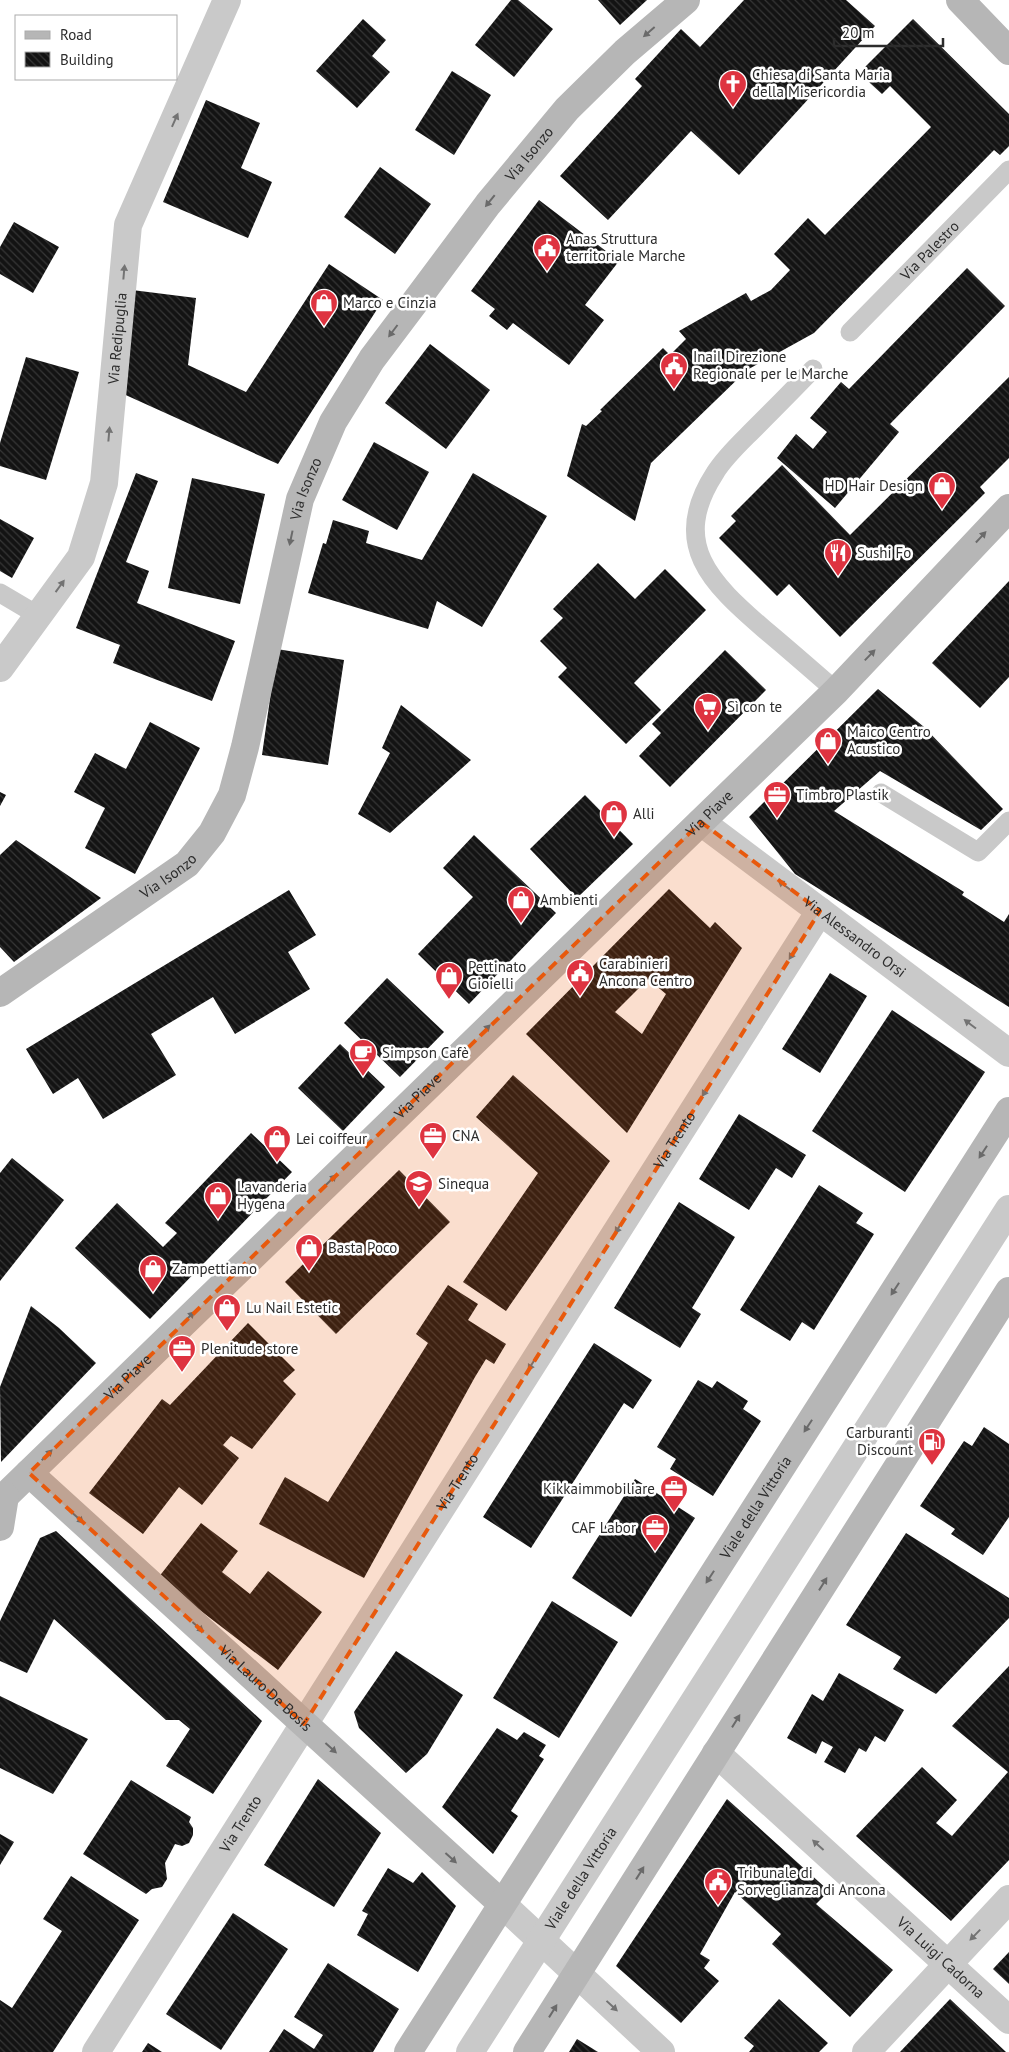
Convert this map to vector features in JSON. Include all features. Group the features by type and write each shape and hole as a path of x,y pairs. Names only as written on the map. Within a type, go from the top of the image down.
{"street":[{"name":"Via Redipuglia","path":"0,668 81,557 104,483 128,226 227,0"},
{"name":"Via Isonzo","path":"0,992 187,864 212,833 232,795 245,747 300,499 333,422 372,359 426,286 488,204 567,109 626,52 686,0"},
{"path":"960,0 1009,51"},
{"name":"Via Piave","path":"2,1496 28,1473 836,691 1009,508"},
{"name":"Via Alessandro Orsi","path":"701,822 1009,1053"},
{"name":"Via Trento","path":"96,2052 820,911"},
{"name":"Viale della Vittoria","path":"408,2052 1009,1111"},
{"name":"Viale della Vittoria","path":"470,2052 1009,1209"},
{"path":"527,2052 1009,1292"},
{"name":"Via Lauro De Bosis","path":"28,1473 502,1904"},
{"path":"0,1527 2,1496"},
{"name":"Via Luigi Cadorna","path":"716,1753 1009,2020"},
{"path":"866,2052 1009,1899"},
{"name":"Viale della Vittoria","path":"502,1904 577,1972"},
{"path":"577,1972 661,2052"}],"lane":[{"name":"Via Palestro","path":"850,332 1009,170"},
{"path":"813,369 715,472 701,498 695,522 697,543 704,566 716,583 836,691"},
{"path":"0,593 39,616"},
{"path":"881,793 978,852 1009,820"}],"highlighted area":[{"path":"701,822 820,911 304,1724 29,1473"}],"building":[{"path":"511,0 518,0 553,29 514,77 475,45"},
{"path":"598,0 647,0 620,25"},
{"name":"Chiesa di Santa Maria della Misericordia","path":"744,0 846,0 875,26 739,175 691,131 608,220 560,176 642,86 635,79 681,29 700,47"},
{"path":"363,19 386,40 372,56 390,72 357,108 316,71"},
{"path":"913,19 1009,114 1009,146 1000,155 994,150 814,333 747,370 651,463 635,521 567,476 582,424 586,426 602,411 600,410 663,348 670,355 686,339 679,331 746,293 751,301 771,290 790,270 774,254 808,218 825,235 931,127 890,86 882,94 859,73"},
{"path":"452,71 491,95 454,155 415,130"},
{"path":"206,100 260,123 241,168 272,182 248,238 163,202"},
{"path":"380,167 431,204 395,254 344,217"},
{"name":"Anas Struttura territoriale Marche","path":"539,200 619,261 585,305 604,320 569,365 513,323 507,330 489,316 495,309 471,291"},
{"path":"14,222 59,247 33,293 0,274 0,247"},
{"path":"329,264 383,300 278,464 119,392 132,290 196,298 188,365 246,392"},
{"path":"967,268 1005,306 890,424 899,432 835,508 777,458 796,434 813,449 827,432 810,418 841,382 849,389"},
{"path":"430,344 490,390 446,449 385,403"},
{"path":"26,357 79,372 46,480 0,466 0,443"},
{"path":"1009,377 1009,458 980,487 985,493 840,637 789,584 777,596 719,538 736,521 731,516 782,465 850,535"},
{"path":"374,442 429,472 397,530 342,500"},
{"path":"136,473 158,481 126,562 149,571 137,603 235,641 212,701 113,663 120,645 76,628"},
{"path":"473,473 547,516 482,627 437,601 428,629 308,593 323,543 326,544 333,520 369,531 366,543 422,560"},
{"path":"192,478 265,494 240,604 168,588"},
{"path":"0,519 34,538 12,578 0,571"},
{"path":"598,563 635,599 665,569 706,610 634,683 661,710 626,744 558,677 567,668 540,641 563,618 553,609"},
{"path":"1009,581 1009,677 980,708 932,663"},
{"path":"277,649 344,660 328,765 262,755"},
{"path":"725,650 766,690 670,787 639,756 661,733 652,724"},
{"path":"878,689 924,727 1003,809 981,830 880,771 834,811 964,892 962,895 1004,922 1009,914 1009,1007 795,874 749,817"},
{"path":"401,705 471,760 390,833 358,814 390,753 382,748"},
{"path":"150,722 200,748 135,874 85,848 105,808 74,792 95,753 126,769"},
{"path":"0,792 6,795 0,806"},
{"path":"585,795 633,844 577,898 530,849"},
{"path":"474,835 556,913 469,1004 418,954 473,897 443,868"},
{"path":"16,840 101,898 14,962 0,947 0,855"},
{"path":"669,889 710,928 715,922 742,948 627,1133 526,1034","holes":["648,979 666,994 642,1034 615,1012"]},
{"path":"289,890 316,935 288,952 310,989 235,1034 213,997 151,1034 176,1075 103,1119 78,1078 53,1094 26,1049"},
{"path":"830,973 867,996 820,1073 782,1049"},
{"path":"387,978 444,1032 400,1077 344,1023"},
{"path":"892,1010 985,1072 905,1192 812,1131"},
{"path":"340,1044 385,1087 343,1131 298,1088"},
{"path":"513,1075 610,1161 506,1311 463,1282 538,1173 476,1117"},
{"path":"739,1114 806,1155 792,1178 776,1168 749,1210 699,1179"},
{"path":"251,1133 292,1172 150,1319 75,1248 117,1203 163,1247 177,1233 165,1223"},
{"path":"12,1158 64,1200 0,1281 0,1173"},
{"path":"399,1170 450,1222 336,1334 285,1282"},
{"path":"819,1185 863,1213 856,1223 874,1234 814,1330 802,1322 790,1341 740,1310"},
{"path":"679,1202 735,1237 692,1308 701,1314 680,1348 614,1308"},
{"path":"448,1285 478,1304 468,1320 506,1344 494,1364 486,1359 475,1377 364,1578 259,1524 285,1477 328,1502 428,1343 416,1334"},
{"path":"31,1306 59,1328 96,1363 1,1462 0,1387"},
{"path":"248,1323 295,1370 283,1381 296,1394 252,1449 231,1436 223,1445 239,1458 202,1505 179,1487 143,1534 89,1493 162,1399 170,1405"},
{"path":"594,1343 652,1380 633,1409 624,1403 531,1548 483,1517"},
{"path":"698,1380 712,1388 717,1381 748,1401 743,1409 761,1421 713,1496 670,1469 676,1459 657,1447"},
{"path":"984,1427 1009,1444 1009,1517 983,1555 951,1534 955,1529 920,1506 964,1441 972,1446"},
{"path":"635,1479 695,1518 631,1617 572,1578"},
{"path":"201,1523 238,1551 222,1572 250,1594 268,1571 322,1612 278,1670 158,1578"},
{"path":"56,1531 262,1721 213,1794 166,1766 190,1729 179,1720 166,1720 54,1619 27,1673 0,1661 0,1621 40,1538"},
{"path":"906,1533 1009,1598 1009,1618 936,1694 893,1669 901,1657 846,1625"},
{"path":"552,1601 618,1642 559,1738 493,1698"},
{"path":"396,1651 463,1695 427,1754 406,1773 359,1728 354,1712"},
{"path":"1009,1666 1009,1860 951,1921 856,1836 922,1767 957,1800 936,1823 952,1836 1008,1772 952,1726"},
{"path":"839,1673 904,1710 885,1742 875,1736 866,1752 859,1748 845,1773 824,1762 833,1747 822,1741 816,1754 787,1738 812,1694 823,1701"},
{"path":"0,1696 88,1739 53,1794 0,1768"},
{"path":"497,1728 517,1740 524,1732 546,1745 539,1756 544,1759 511,1811 518,1816 493,1854 442,1807"},
{"path":"318,1779 381,1833 334,1907 264,1865"},
{"path":"131,1780 191,1817 189,1822 193,1828 193,1835 189,1843 182,1846 175,1844 165,1863 167,1879 162,1887 152,1889 146,1894 83,1854"},
{"path":"727,1799 829,1891 816,1904 893,1970 850,2017 772,1944 781,1934 735,1892 700,1954 710,1960 704,1968 719,1981 681,2023 616,1966"},
{"path":"0,1834 14,1842 0,1865"},
{"path":"388,1868 413,1883 422,1872 456,1906 418,1972 357,1935 368,1914 362,1911"},
{"path":"71,1876 139,1920 53,2052 0,2052 0,2000 12,2008 62,1931 43,1919"},
{"path":"233,1913 288,1949 221,2050 166,2014"},
{"path":"1009,1952 1009,1984 993,1969"},
{"path":"328,1963 399,2009 373,2052 269,2052 284,2029 314,2049 323,2035 294,2017"},
{"path":"779,1999 828,2043 819,2052 749,2052 754,2046 744,2038"},
{"path":"950,1999 1006,2052 900,2052"},
{"path":"577,2039 598,2052 569,2052"},
{"path":"148,2043 162,2052 142,2052"}],"place":[{"name":"Chiesa di Santa Maria della Misericordia","path":"733,108"},
{"name":"Anas Struttura territoriale Marche","path":"547,272"},
{"name":"Marco e Cinzia","path":"324,327"},
{"name":"Inail Direzione Regionale per le Marche","path":"674,390"},
{"name":"HD Hair Design","path":"942,510"},
{"name":"Sushi Fo","path":"838,577"},
{"name":"Sì con te","path":"708,731"},
{"name":"Maico Centro Acustico","path":"828,765"},
{"name":"Timbro Plastik","path":"777,819"},
{"name":"Alli","path":"614,838"},
{"name":"Ambienti","path":"521,924"},
{"name":"Carabinieri Ancona Centro","path":"580,997"},
{"name":"Pettinato Gioielli","path":"449,1000"},
{"name":"Simpson Cafè","path":"363,1077"},
{"name":"CNA","path":"433,1160"},
{"name":"Lei coiffeur","path":"277,1163"},
{"name":"Sinequa","path":"419,1208"},
{"name":"Lavanderia Hygena","path":"218,1220"},
{"name":"Basta Poco","path":"309,1272"},
{"name":"Zampettiamo","path":"153,1293"},
{"name":"Lu Nail Estetic","path":"227,1332"},
{"name":"Plenitude store","path":"182,1373"},
{"name":"Carburanti Discount","path":"932,1466"},
{"name":"Kikkaimmobiliare","path":"674,1513"},
{"name":"CAF Labor","path":"655,1552"},
{"name":"Tribunale di Sorveglianza di Ancona","path":"718,1906"}]}
